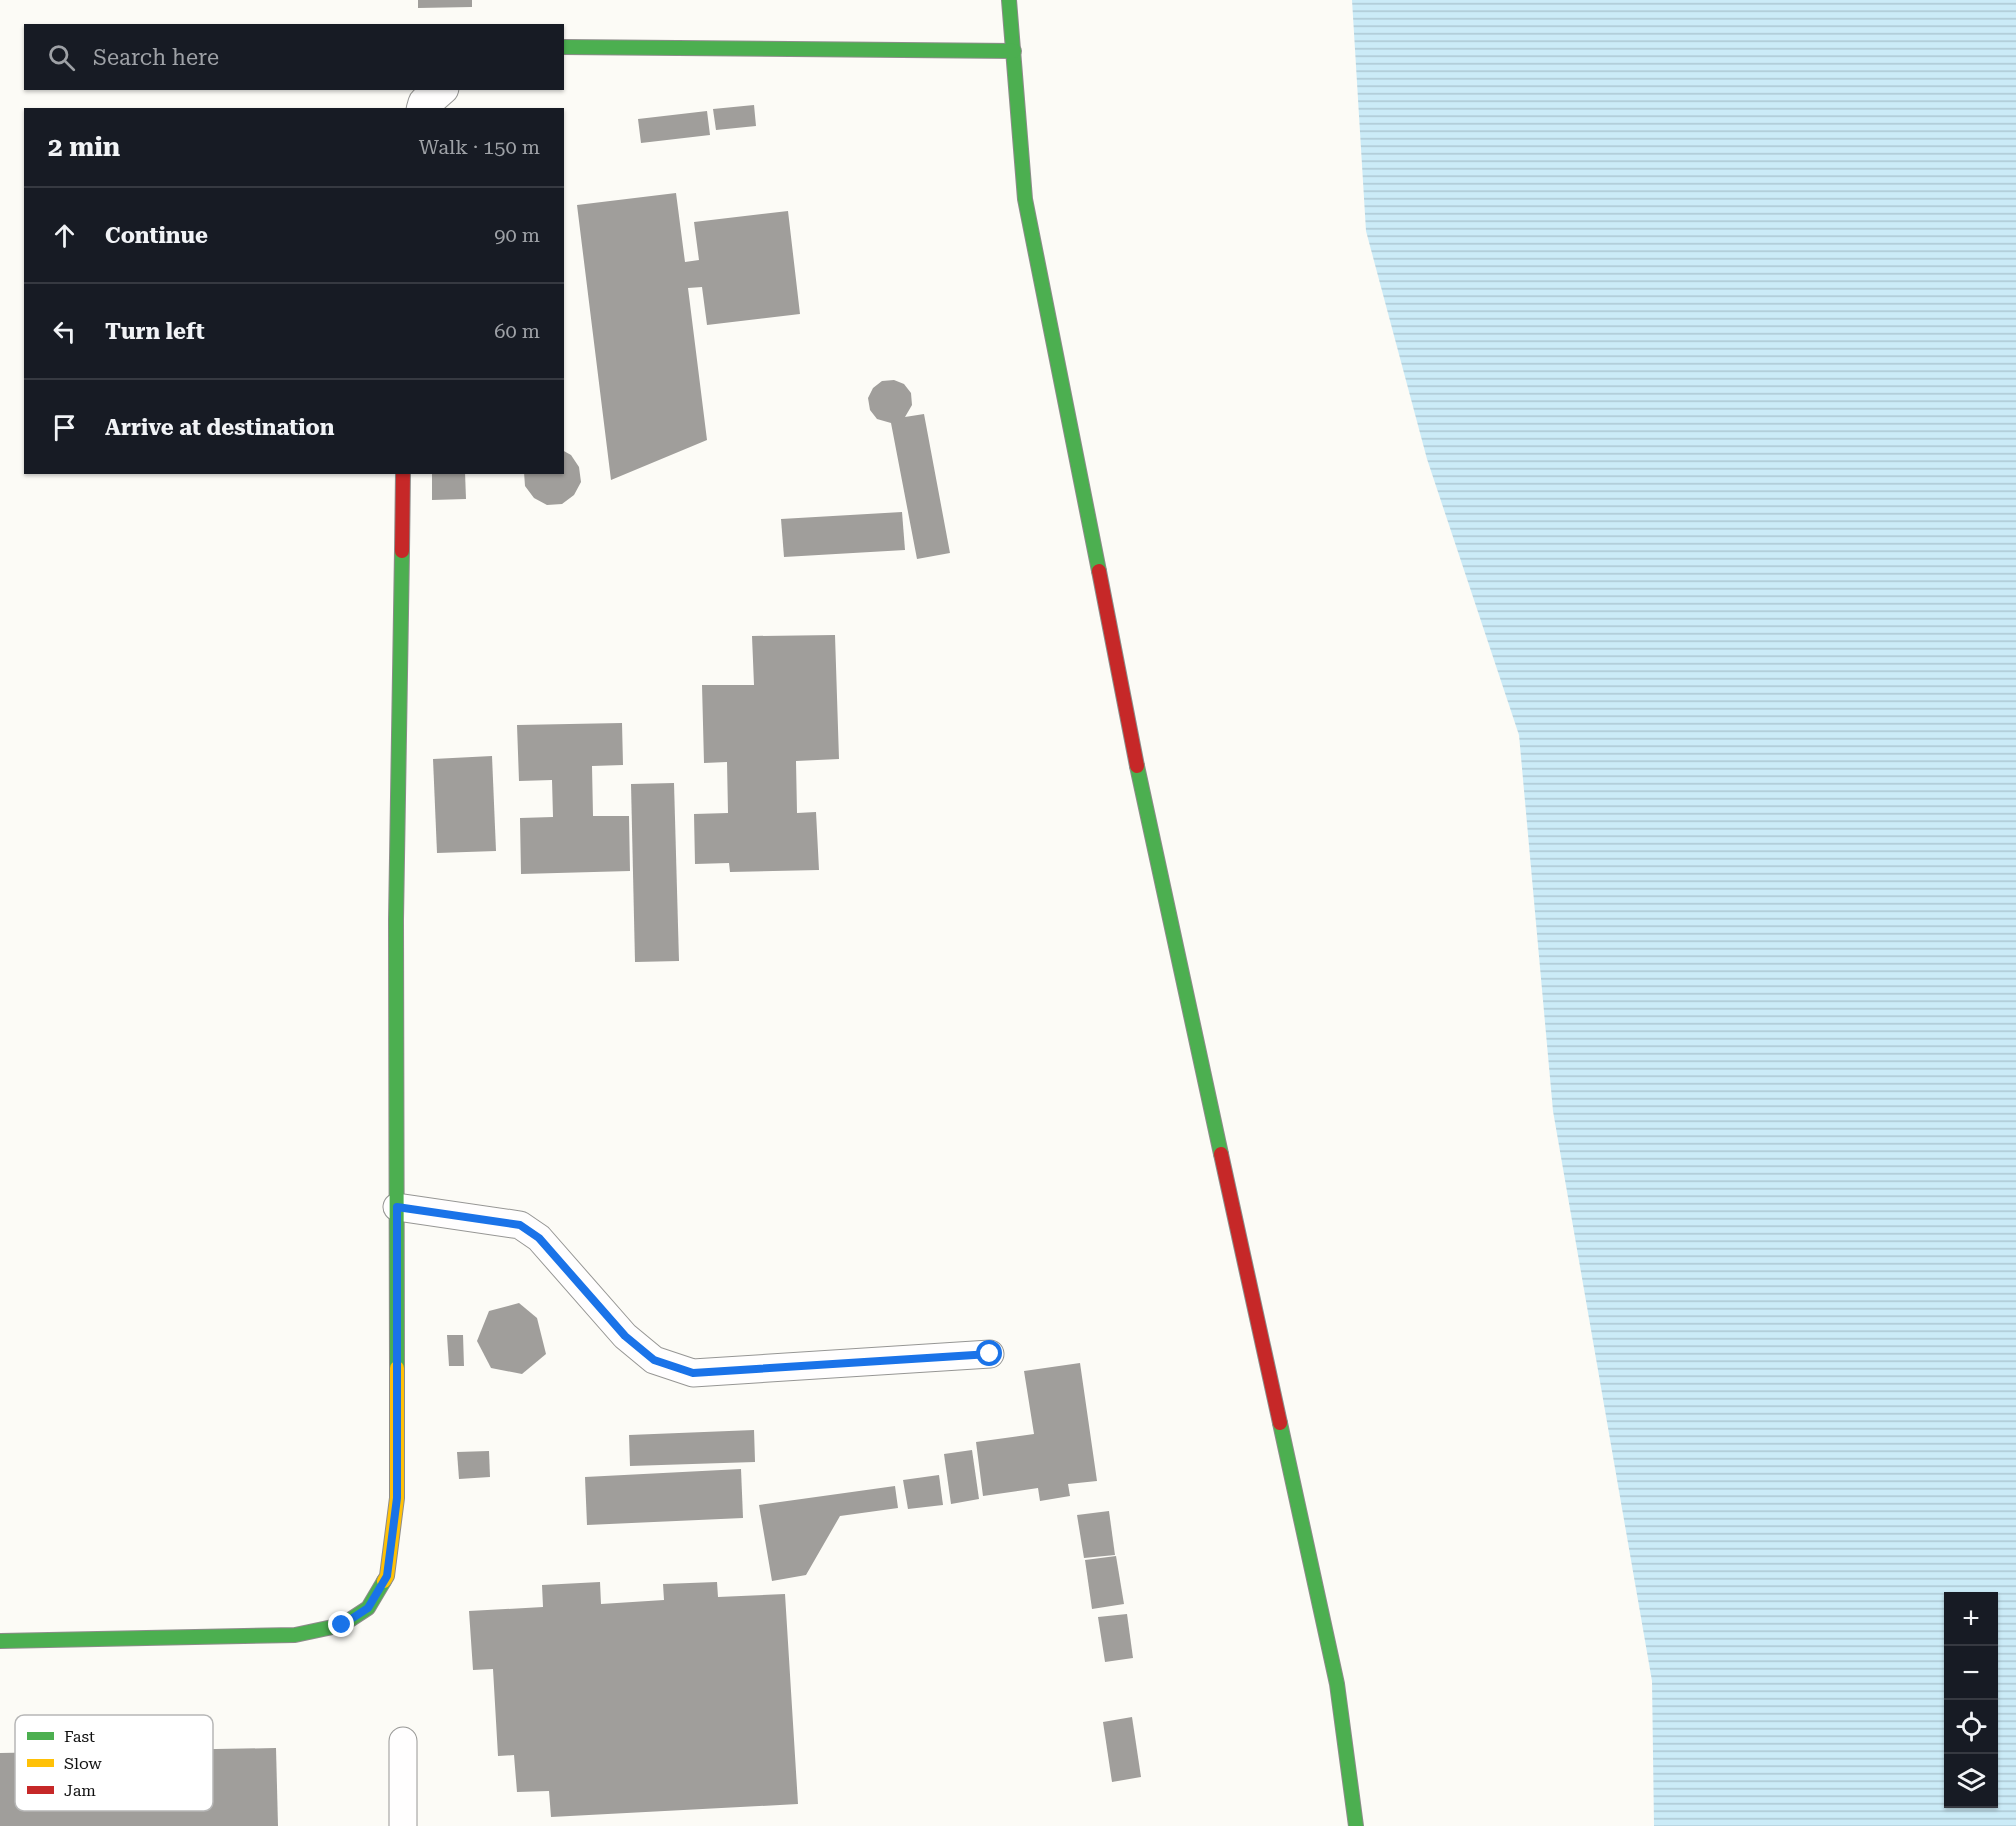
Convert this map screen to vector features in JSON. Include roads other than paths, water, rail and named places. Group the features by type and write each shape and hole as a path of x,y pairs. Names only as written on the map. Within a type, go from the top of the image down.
{"street":[{"path":"1010,0 1025,199 1149,825 1337,1684 1356,1826"},
{"path":"564,47 1014,51"},
{"path":"424,108 425,103 440,90"},
{"path":"0,1641 295,1635 342,1625 368,1608 387,1576 397,1498 396,920 403,474"}],"lane":[{"path":"397,1207 520,1225 539,1238 625,1336 654,1360 693,1373 990,1354"},
{"path":"403,1741 403,1826"}],"water":[{"path":"1352,0 2016,0 2016,1826 1654,1826 1652,1681 1553,1111 1519,735 1427,459 1366,231"}]}
